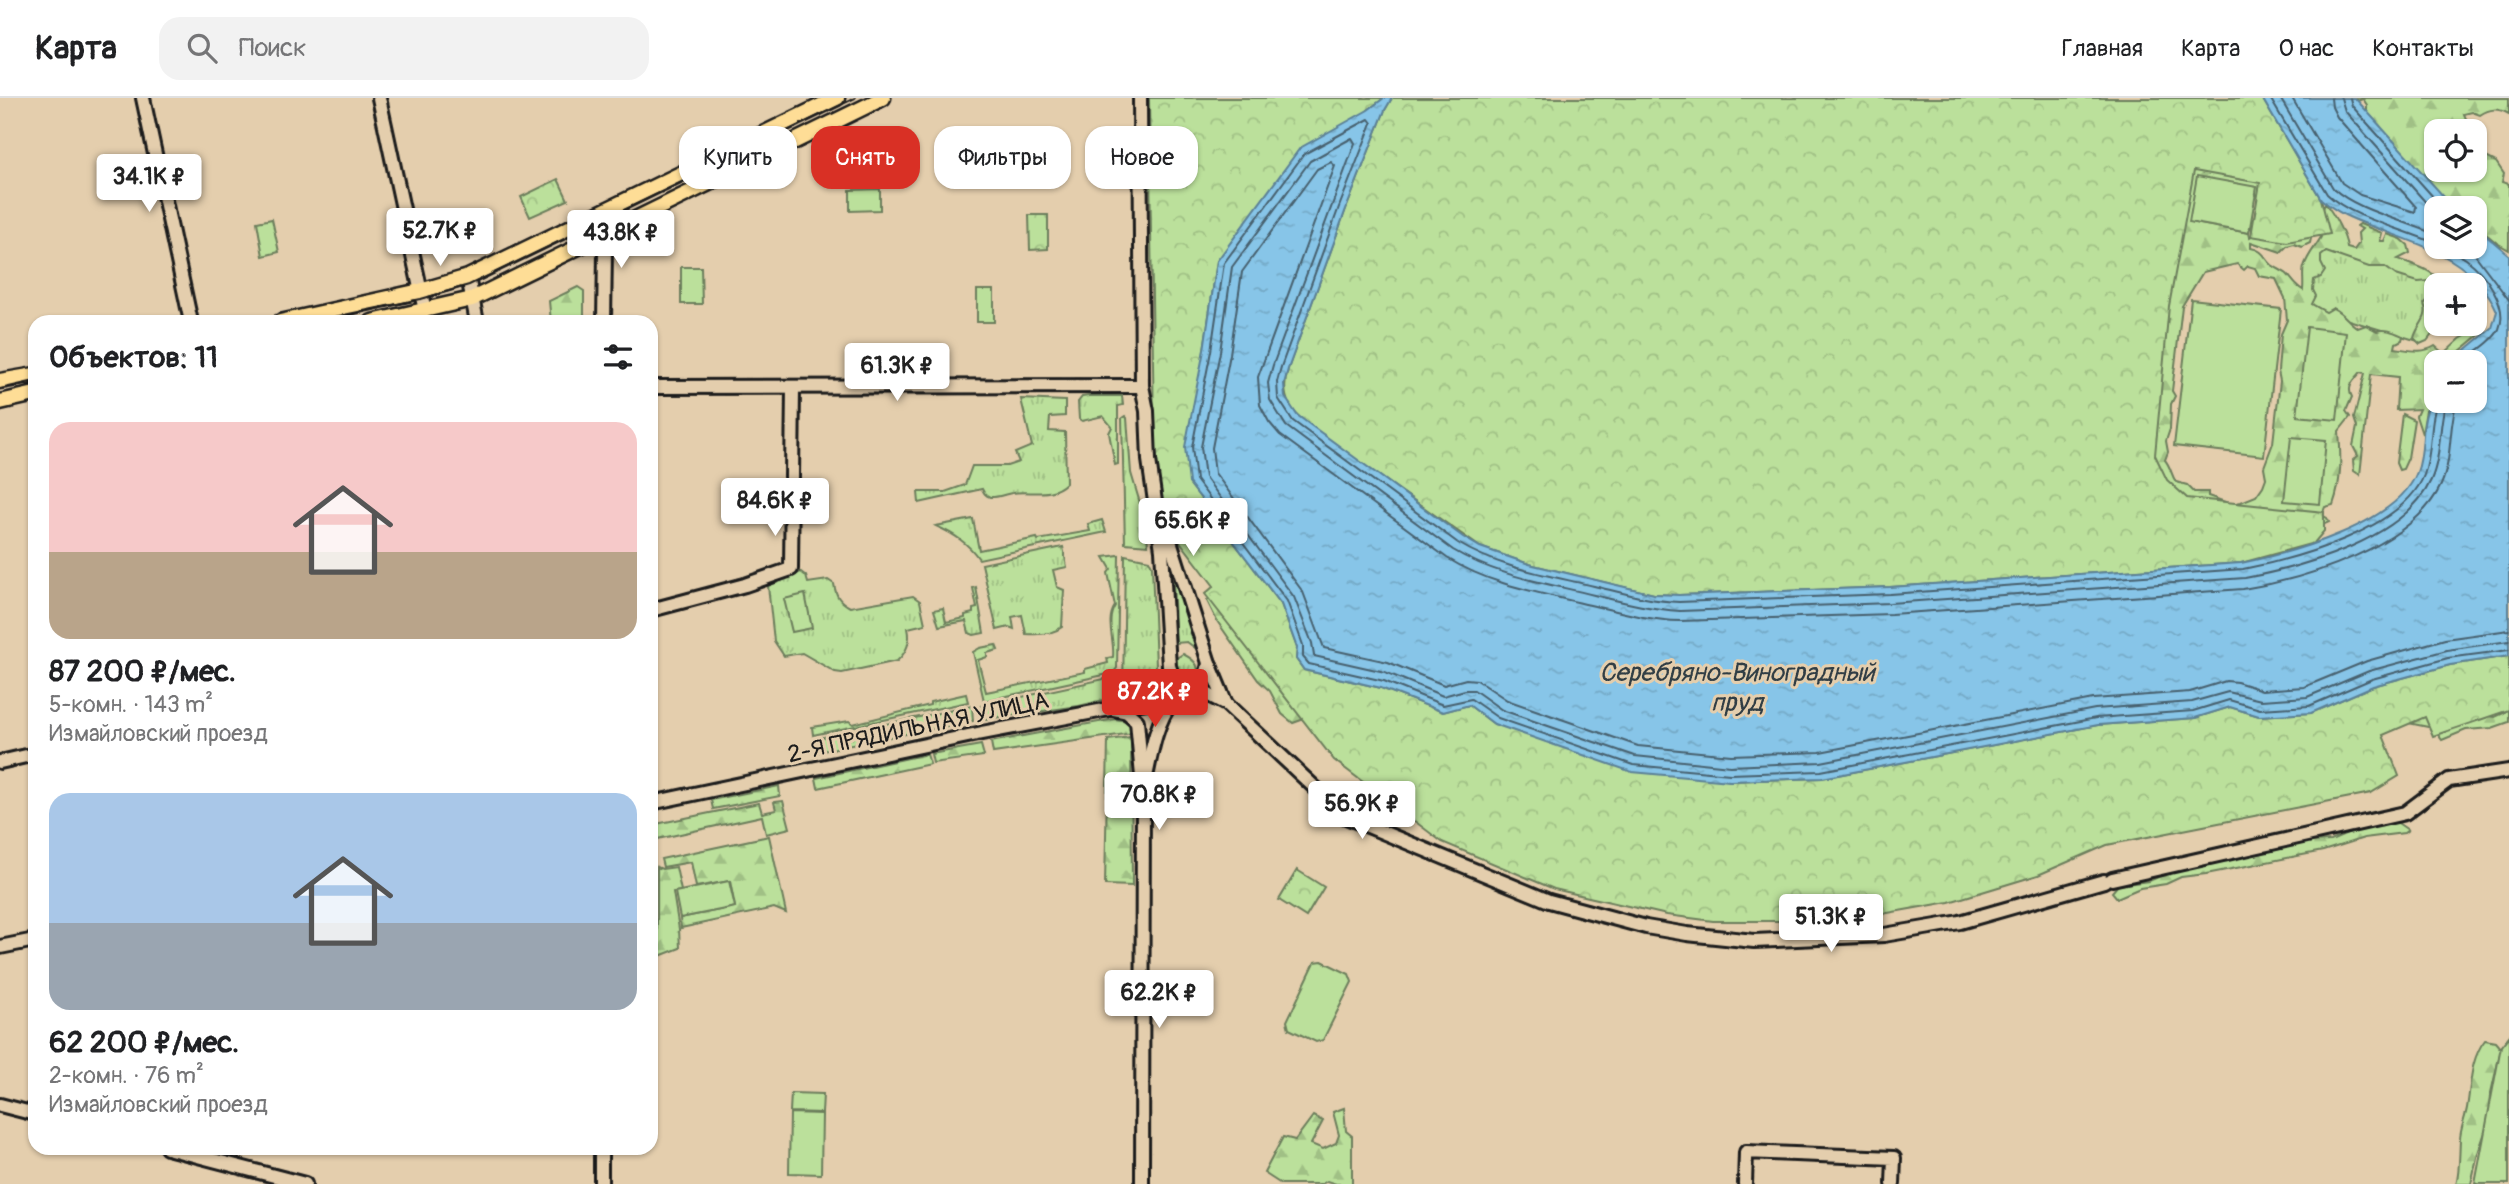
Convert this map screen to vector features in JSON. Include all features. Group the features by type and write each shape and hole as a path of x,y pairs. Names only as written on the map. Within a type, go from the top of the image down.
{"main road":[{"path":"312,315 420,291 468,277 837,98"},
{"path":"406,315 472,299 883,98"},
{"path":"0,381 28,376"},
{"path":"0,402 28,396"}],"street":[{"path":"142,98 189,315"},
{"path":"379,98 425,311"},
{"path":"1139,100 1142,386 1162,550 1169,666 1175,684 1210,694 1226,704 1346,817 1549,901 1646,927 1754,941 1884,935 1960,922 2108,880 2405,813 2449,780 2509,771"},
{"path":"592,218 605,251 604,315"},
{"path":"468,277 475,315"},
{"path":"658,387 1142,386"},
{"path":"658,608 745,585 791,569 793,387"},
{"path":"1149,460 1163,522 1209,663 1226,704"},
{"path":"1143,788 1164,716 1173,701 1203,681 1209,663"},
{"name":"2-Я ПРЯДИЛЬНАЯ УЛИЦА","path":"658,802 982,733 1152,701 1163,695 1167,689 1169,666"},
{"path":"1113,709 1127,712 1137,721 1143,788 1142,1184"},
{"path":"0,762 28,756"},
{"path":"0,947 28,941"},
{"path":"0,1105 28,1112"},
{"path":"1745,1184 1746,1152 1894,1158 1893,1184"},
{"path":"194,1155 305,1184"},
{"path":"601,1155 601,1184"}],"green space":[{"path":"1149,98 1384,98 1368,110 1217,261 1204,350 1189,483 1281,604 1297,648 1296,659 1304,670 1381,688 1443,712 1469,705 1494,724 1730,781 1822,778 2098,725 2195,718 2230,707 2259,716 2311,713 2373,686 2450,665 2509,656 2509,710 2433,736 2425,717 2383,735 2399,776 2371,793 2107,845 2038,875 1949,902 1871,916 1713,921 1667,915 1554,889 1442,842 1334,760 1205,594 1214,586 1172,531 1160,493 1154,431 1150,189 1198,189 1198,126 1149,126"},
{"path":"1392,98 2262,98 2321,199 2330,234 2287,242 2251,236 2260,183 2194,171 2169,306 2155,455 2167,480 2187,498 2324,512 2324,531 2314,543 2241,563 1890,587 1679,595 1654,594 1628,588 1529,564 1480,547 1311,427 1296,414 1285,391 1288,369 1346,209"},
{"path":"2230,98 2323,209 2325,203 2339,224 2347,248 2354,250 2359,243 2358,233 2362,229 2357,226 2360,224 2382,233 2380,241 2384,241 2387,234 2401,239 2408,245 2410,253 2398,259 2430,273 2424,273 2424,282 2418,282 2396,275 2385,267 2369,267 2326,252 2321,256 2325,271 2321,277 2314,280 2313,290 2316,296 2312,304 2326,312 2333,308 2358,328 2366,325 2377,331 2387,330 2403,336 2395,348 2424,350 2426,413 2422,434 2416,416 2419,409 2396,410 2398,377 2371,374 2360,475 2354,471 2353,460 2358,456 2353,446 2357,427 2354,418 2365,373 2361,372 2350,387 2352,397 2346,411 2350,417 2339,431 2338,487 2333,505 2325,507 2322,515 2329,522 2291,539 1427,476","holes":["2256,193 2259,208 2251,228 2255,234 2250,237 2249,233 2195,223","2313,229 2321,237 2305,263 2303,290 2287,274 2272,265 2261,252 2251,248 2251,242 2281,252 2294,244 2302,247 2310,243","2237,264 2244,270 2248,266 2255,268 2259,276 2276,279 2285,298 2287,320 2281,334 2278,371 2280,381 2273,443 2264,467 2266,478 2256,496 2231,504 2208,496 2208,492 2194,492 2187,485 2176,482 2165,460 2168,452 2166,441 2170,429 2171,404 2175,396 2172,391 2182,306 2203,272"]},
{"path":"2356,98 2509,98 2509,114 2494,110 2480,115 2472,112 2464,114 2466,119 2424,119 2424,176 2367,112 2363,99 2357,101"},
{"path":"2487,158 2496,162 2504,174 2502,182 2509,184 2509,250 2487,235 2487,196 2441,196 2429,182 2487,182"},
{"path":"2197,176 2257,187 2249,233 2189,222"},
{"path":"558,179 568,200 530,217 521,197"},
{"path":"880,189 880,210 850,211 850,190"},
{"path":"1029,215 1048,215 1048,249 1030,250"},
{"path":"272,219 279,252 263,256 257,222"},
{"path":"2320,245 2424,276 2424,321 2418,341 2302,306"},
{"path":"681,267 701,267 702,304 681,304"},
{"path":"578,287 584,291 584,315 550,315 549,301"},
{"path":"977,290 994,290 994,322 977,322"},
{"path":"2191,299 2281,309 2264,456 2174,446"},
{"path":"2424,317 2424,336 2431,336 2420,344 2414,338"},
{"path":"2307,327 2346,332 2337,420 2297,416"},
{"path":"2465,336 2478,336 2461,350 2448,350"},
{"path":"1122,396 1123,405 1118,406 1118,464 1115,465 1109,433 1112,427 1103,416 1082,421 1079,419 1078,402 1082,397"},
{"path":"1021,399 1065,401 1065,416 1050,417 1049,431 1065,432 1066,483 1047,492 1019,492 990,497 982,489 919,503 918,492 945,492 965,485 972,466 1007,466 1019,462 1015,453 1032,446"},
{"path":"2402,414 2414,420 2408,458 2403,469 2399,470 2396,463"},
{"path":"1125,416 1131,473 1145,520 1148,545 1125,543 1122,418"},
{"path":"2291,437 2326,440 2320,504 2284,501"},
{"path":"973,519 979,550 1090,531 1088,524 1102,520 1106,532 979,559 960,540 936,526"},
{"path":"1063,547 1067,567 1053,570 1057,587 1064,590 1062,627 1045,633 1026,634 1022,615 1012,617 1014,629 1009,627 997,630 982,564"},
{"path":"1119,555 1117,668 1113,673 984,701 973,652 980,648 996,645 998,650 987,653 987,657 978,660 986,692 1085,672 1085,669 1108,663 1107,658 1113,657 1110,624 1115,606 1108,573 1111,569 1104,557"},
{"path":"1125,555 1149,560 1152,566 1156,666 1154,684 1148,689 1123,695"},
{"path":"801,572 808,583 828,580 834,584 839,598 850,607 913,596 920,601 925,624 908,628 907,646 897,661 842,673 835,672 802,653 784,656 774,641 768,586"},
{"path":"1175,580 1198,650 1187,642 1176,643"},
{"path":"976,587 984,633 969,633 966,621 939,626 934,610 943,608 946,622 965,618 965,615 973,613 973,609 977,608 973,588"},
{"path":"805,594 812,628 792,632 784,599"},
{"path":"1211,597 1307,718 1293,723 1282,714 1270,691 1258,680 1217,621 1207,601"},
{"path":"1183,654 1195,662 1198,669 1194,681 1183,684 1176,676 1175,659"},
{"path":"1113,677 1116,680 1116,697 1079,706 986,719 981,706"},
{"path":"966,694 968,702 813,735 812,727 849,721 853,724"},
{"path":"2408,704 2495,717 2509,707 2509,722 2492,728 2466,730 2442,740 2433,728 2408,723"},
{"path":"972,706 973,721 865,742 863,740 856,744 817,752 814,739"},
{"path":"1115,719 1128,721 1133,733 993,753 991,742"},
{"path":"1131,737 1132,886 1105,885 1108,740"},
{"path":"981,745 984,756 933,763 931,754"},
{"path":"927,754 930,764 818,788 816,778"},
{"path":"779,786 780,796 713,809 711,800"},
{"path":"783,801 790,828 766,834 762,816 658,839 658,824 759,803 762,813 776,810 774,802"},
{"path":"2395,821 2408,830 2404,833 2364,838 2323,851 2181,877 2166,884 2140,888 2117,898 2112,892 2118,885 2149,881 2187,865 2207,865 2227,856 2268,850 2287,843 2331,841 2359,829"},
{"path":"769,836 786,913 774,908 681,928 680,918 735,907 730,881 696,887 691,862 663,867 661,859"},
{"path":"658,867 676,867 681,891 673,892 680,948 658,957"},
{"path":"1297,870 1324,887 1306,917 1279,900"},
{"path":"729,881 735,907 680,918 675,892"},
{"path":"1322,961 1349,974 1352,982 1323,1040 1316,1042 1289,1029 1287,1021 1315,962"},
{"path":"2509,1036 2509,1184 2475,1184 2501,1046"},
{"path":"2485,1040 2495,1042 2501,1049 2491,1093 2490,1117 2471,1184 2456,1184 2460,1136 2472,1072 2476,1055"},
{"path":"791,1093 823,1094 822,1113 790,1112"},
{"path":"1344,1108 1346,1131 1352,1136 1352,1184 1327,1181 1322,1184 1281,1184 1264,1173 1283,1137 1295,1140 1313,1116 1323,1121 1311,1144 1323,1149 1336,1143 1339,1135 1333,1112"},
{"path":"790,1113 822,1114 821,1174 789,1173"}],"water":[{"name":"Серебряно-Виноградный пруд","path":"1384,98 1392,98 1346,209 1288,369 1284,384 1285,397 1297,415 1480,547 1529,564 1654,594 1890,587 2241,563 2314,544 2341,533 2389,507 2406,490 2417,472 2427,413 2487,413 2487,350 2465,350 2482,336 2487,336 2497,311 2487,293 2487,273 2468,273 2449,259 2487,259 2487,236 2509,255 2509,656 2450,665 2373,686 2311,713 2259,716 2230,707 2195,718 2098,725 1822,778 1730,781 1632,772 1494,724 1469,705 1443,712 1381,688 1304,670 1296,659 1297,648 1281,604 1189,483 1185,447 1204,350 1217,261 1300,148 1368,110"},
{"name":"Серебряно-Виноградный пруд","path":"2262,98 2355,98 2424,175 2424,182 2431,182 2443,196 2424,196 2424,246 2349,217 2321,199"}],"tram line":[{"path":"344,315 421,299 469,285 855,98"},
{"path":"0,389 28,383"}]}
